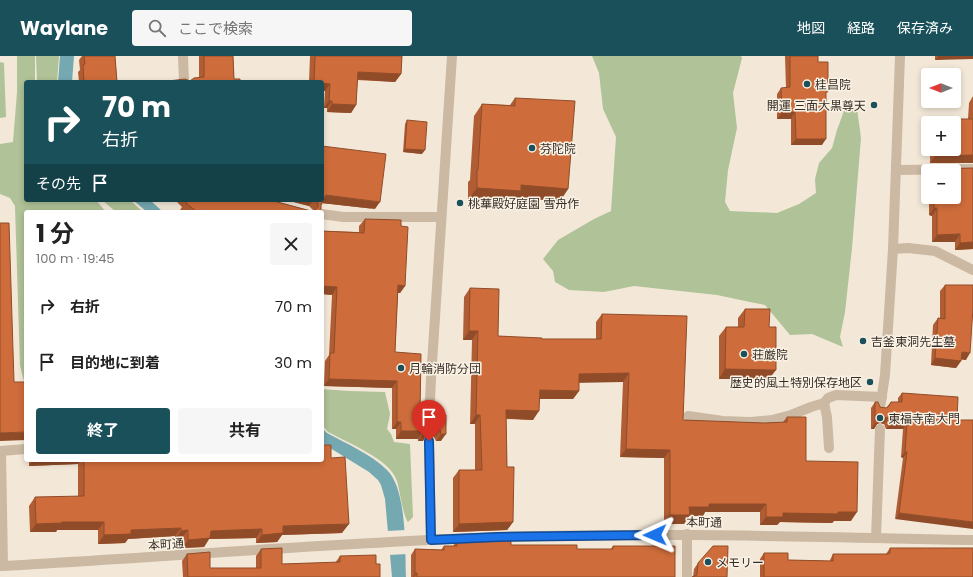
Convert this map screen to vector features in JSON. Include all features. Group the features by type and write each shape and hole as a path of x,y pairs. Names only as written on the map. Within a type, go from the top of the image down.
{"street":[{"path":"183,56 184,80"},
{"path":"430,422 441,217 444,191 452,56"},
{"path":"880,408 885,375 894,249 900,56"},
{"path":"896,170 973,169"},
{"path":"324,214 343,217 441,217"},
{"path":"894,249 908,248 935,250 973,270"},
{"path":"688,416 724,421 765,421 792,415 824,403 828,398 836,395 882,397"},
{"path":"824,403 827,417 829,448"},
{"path":"876,538 880,429"},
{"path":"429,441 431,540"},
{"path":"1,565 1,451 24,449"},
{"path":"687,534 687,577"},
{"name":"本町通","path":"1,565 505,537 687,534 973,540"}],"green space":[{"path":"17,56 35,56 35,80 24,80 24,202 98,202 104,210 24,210 24,381 20,366 15,206 10,198 0,194 0,144 13,142 17,92"},
{"path":"36,56 59,56 57,80 37,80"},
{"path":"592,56 741,56 742,58 733,93 737,128 728,170 725,202 730,211 777,213 799,204 816,193 815,179 819,163 832,148 845,108 857,108 861,138 852,248 845,312 840,337 843,347 812,334 790,335 765,305 717,295 634,286 604,292 569,290 555,282 553,271 543,259 558,240 611,211 616,137 603,109 599,73"},
{"path":"0,62 4,63 6,117 0,118"},
{"path":"104,202 132,202 141,210 114,210"},
{"path":"324,389 385,392 390,414 387,429 394,442 410,444 413,517 408,522 403,509 397,481 393,473 367,452 328,432 324,427"}],"water":[{"path":"60,56 74,56 72,80 58,80"},
{"path":"135,202 152,202 161,210 145,210"},
{"path":"324,430 374,459 387,470 394,479 402,505 404,520 406,577 392,577 385,499 381,485 369,472 324,444"}],"pier":[{"path":"406,530 407,554 388,555 386,531"}],"building":[{"path":"84,56 115,56 117,80 84,80 83,65 85,64"},
{"path":"204,56 233,56 234,79 240,80 191,80 194,78 204,77"},
{"path":"315,56 402,56 401,74 358,72 356,105 332,104 332,101 329,101 330,84 324,83 324,80 314,80"},
{"path":"790,56 818,56 818,62 828,62 828,92 826,92 826,139 796,139 795,112 782,112 781,88 790,87"},
{"path":"515,98 575,101 568,189 521,185 521,191 477,188 482,104 515,106"},
{"path":"961,119 973,119 973,155 961,155"},
{"path":"407,120 427,122 425,150 405,149"},
{"path":"324,146 386,154 380,202 326,195 324,199"},
{"path":"961,168 973,168 973,242 960,243 960,234 937,235 937,208 934,208 934,204 961,204"},
{"path":"186,202 277,202 307,210 195,210 186,203"},
{"path":"317,202 322,202 321,210 315,210 318,207"},
{"path":"365,219 401,220 401,226 408,227 405,286 398,285 395,352 421,354 420,414 428,414 430,420 434,421 441,415 446,415 446,434 441,434 440,430 434,427 431,428 428,433 423,433 423,431 401,431 401,422 397,422 397,381 329,379 330,353 334,353 337,287 324,286 324,231 364,233"},
{"path":"0,223 9,223 14,382 24,382 24,432 0,433"},
{"path":"945,285 973,285 970,353 962,352 961,361 935,358 938,318 945,319"},
{"path":"470,288 499,289 498,336 542,339 601,339 602,314 687,316 683,420 764,423 787,422 787,417 806,417 806,461 858,462 857,512 838,512 838,514 783,513 783,517 766,517 766,504 709,504 709,507 689,507 690,515 670,515 670,450 626,449 629,373 579,374 579,391 540,390 539,411 506,410 507,467 514,467 513,522 459,524 459,470 482,470 480,415 476,415 478,331 469,331"},
{"path":"745,309 770,309 769,327 776,327 776,370 725,369 726,327 744,327"},
{"path":"902,393 958,397 957,420 973,420 973,522 899,513 907,452 905,452 907,423 891,423 888,418 884,417 879,419 878,423 875,423 875,402 878,402 880,407 886,408 891,402 902,402"},
{"path":"324,445 331,445 331,458 345,457 349,524 283,526 283,533 262,535 262,529 211,531 210,538 188,540 188,530 181,531 181,528 131,530 131,534 104,535 104,522 62,522 36,524 35,497 84,496 84,462 324,462"},
{"path":"511,537 511,545 577,545 577,549 613,549 613,546 675,546 675,577 417,577 417,573 415,573 415,549 444,550 444,546 457,546 457,540"},
{"path":"713,546 728,546 727,577 692,577 697,575 698,563"},
{"path":"282,548 282,564 340,562 340,556 376,555 376,564 380,564 380,577 188,577 187,554 210,552 210,568 261,568 261,549"},
{"path":"890,548 973,548 973,577 764,577 764,553 788,553 788,560 833,561 833,554 888,554 890,553"}],"place":[{"name":"桂昌院","path":"807,84"},
{"name":"開運 三面大黒尊天","path":"874,105"},
{"name":"芬陀院","path":"532,148"},
{"name":"桃華殿好庭園 雪舟作","path":"460,203"},
{"name":"吉釜東洞先生墓","path":"863,341"},
{"name":"荘厳院","path":"744,354"},
{"name":"月輪消防分団","path":"401,368"},
{"name":"歴史的風土特別保存地区","path":"870,382"},
{"name":"東福寺南大門","path":"880,418"},
{"name":"メモリー","path":"708,562"}],"route":[{"path":"429,441 431,540 498,537 655,535"}]}
